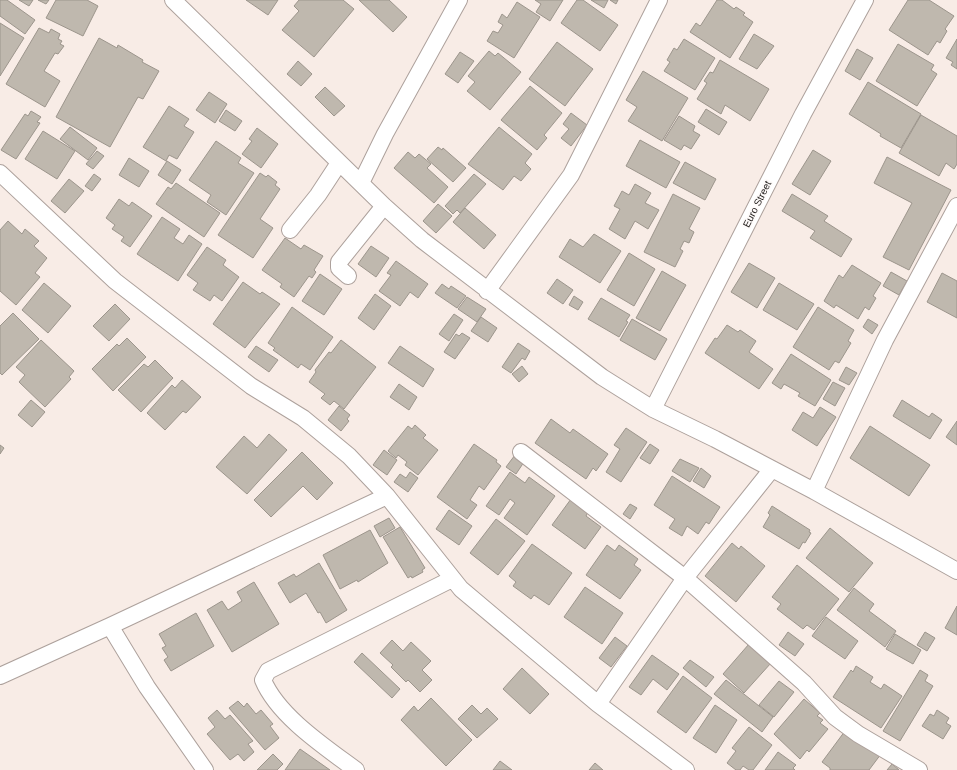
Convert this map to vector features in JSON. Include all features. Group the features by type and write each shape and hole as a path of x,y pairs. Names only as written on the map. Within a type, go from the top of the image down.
{"street":[{"path":"173,0 339,163 422,240 602,377 653,409 715,439 814,491 957,571"},
{"path":"361,184 385,134 459,0"},
{"path":"487,290 571,175 659,0"},
{"name":"Euro Street","path":"653,409 803,114 865,0"},
{"path":"290,230 318,195 339,163"},
{"path":"0,173 115,281 251,386 303,418 349,456 387,496 461,589 598,704 686,770"},
{"path":"348,276 339,268 339,262 384,206"},
{"path":"814,491 885,340 957,206"},
{"path":"521,452 685,578 804,683 835,717 858,734 919,770"},
{"path":"598,704 685,578 772,469"},
{"path":"0,676 387,496"},
{"path":"356,770 300,726 269,693 263,680 268,670 452,579"},
{"path":"110,626 147,687 205,770"}],"building":[{"path":"0,0 7,0 35,20 25,34 0,16"},
{"path":"19,0 33,0 29,6"},
{"path":"38,0 49,0 46,4"},
{"path":"56,0 87,0 98,6 83,36 46,18"},
{"path":"246,0 278,0 268,15"},
{"path":"299,0 343,0 354,9 314,57 282,30 299,11 294,6"},
{"path":"359,0 389,0 407,17 393,32"},
{"path":"535,0 563,0 550,21 536,12 541,4"},
{"path":"577,0 583,0 618,25 600,51 561,23"},
{"path":"591,0 608,0 604,8"},
{"path":"610,0 618,0 616,4"},
{"path":"717,0 722,0 734,9 736,7 745,13 743,15 753,22 730,58 690,32 696,23 700,26 701,25"},
{"path":"908,0 929,0 954,16 945,29 947,31 940,43 937,41 928,55 889,30"},
{"path":"517,2 540,17 514,58 487,41 493,31 498,33 503,25 498,22 502,14 507,18"},
{"path":"0,23 24,38 0,76"},
{"path":"39,28 49,33 51,29 60,34 58,39 62,41 60,44 64,46 58,54 55,53 44,71 60,81 45,107 6,84"},
{"path":"754,34 774,46 757,69 739,59"},
{"path":"99,38 117,48 118,45 143,60 142,62 159,71 143,99 138,97 110,147 56,117"},
{"path":"684,39 715,58 695,90 664,71 670,62 667,60 674,48 677,50"},
{"path":"957,39 957,69 951,65 953,62 946,58"},
{"path":"557,42 593,69 565,106 529,79"},
{"path":"898,44 934,65 931,70 937,74 917,106 876,81"},
{"path":"857,49 873,58 860,80 845,71"},
{"path":"489,51 495,56 498,53 521,72 490,110 467,91 475,82 468,76"},
{"path":"460,52 474,61 458,83 445,74"},
{"path":"720,60 769,89 750,121 725,105 721,114 697,99 707,83 704,81 710,72 713,73"},
{"path":"298,61 312,74 301,86 287,74"},
{"path":"643,71 688,98 662,141 628,121 637,107 626,100"},
{"path":"868,82 921,114 901,148 880,136 881,134 849,114"},
{"path":"530,86 562,113 544,135 547,138 537,150 501,120"},
{"path":"325,87 345,106 334,116 315,97"},
{"path":"209,92 227,104 215,123 196,110"},
{"path":"169,106 189,119 184,126 194,132 177,159 169,155 166,161 143,147"},
{"path":"706,109 727,122 719,135 698,122"},
{"path":"226,110 242,121 235,131 219,121"},
{"path":"31,111 41,117 37,122 40,123 16,159 1,150 25,114 28,116"},
{"path":"571,113 587,125 571,146 561,138 569,129 563,124"},
{"path":"921,115 957,136 957,164 954,169 946,163 939,176 899,153"},
{"path":"679,116 695,126 693,131 700,135 691,149 684,145 681,150 664,140"},
{"path":"70,127 97,148 88,160 60,139"},
{"path":"499,127 532,154 525,163 531,169 521,181 514,176 503,190 468,164"},
{"path":"257,128 278,144 261,168 242,154 252,141 249,139"},
{"path":"43,131 75,151 57,179 25,159"},
{"path":"640,140 680,162 666,188 626,166"},
{"path":"216,141 241,158 238,163 254,173 226,215 207,202 211,195 189,180"},
{"path":"438,147 442,150 443,148 466,168 453,182 427,159"},
{"path":"813,150 831,161 810,195 792,184"},
{"path":"97,151 104,156 93,169 86,164"},
{"path":"408,152 415,158 419,154 431,164 427,168 448,187 434,203 394,168"},
{"path":"887,157 951,190 909,270 883,257 912,203 874,183"},
{"path":"129,158 149,171 139,187 119,175"},
{"path":"167,161 181,170 172,184 158,175"},
{"path":"685,162 716,179 705,200 673,183"},
{"path":"260,173 266,177 268,175 277,182 275,185 280,189 260,219 273,228 253,258 218,235"},
{"path":"94,174 101,179 92,191 85,186"},
{"path":"474,174 486,184 460,213 457,210 453,214 445,206"},
{"path":"69,179 84,191 65,213 51,201"},
{"path":"176,183 220,213 204,237 156,204 168,187 171,189"},
{"path":"635,184 651,193 645,203 659,210 648,229 635,221 625,239 609,229 620,209 614,206 622,191 629,195"},
{"path":"673,194 700,208 689,229 694,232 689,243 684,241 680,249 683,251 675,267 644,252"},
{"path":"792,194 828,216 824,221 852,239 841,257 810,238 815,231 782,211"},
{"path":"119,199 129,206 132,202 152,216 130,247 121,241 124,237 112,229 115,225 106,218"},
{"path":"438,204 452,216 436,233 423,221"},
{"path":"465,208 496,235 484,249 453,222"},
{"path":"162,217 180,229 174,238 183,244 189,235 202,244 178,281 137,254"},
{"path":"8,221 22,234 25,229 39,241 34,246 47,258 35,273 40,277 16,305 0,291 0,230"},
{"path":"594,234 621,251 600,283 559,257 570,239 583,247"},
{"path":"285,238 301,249 304,245 323,256 314,270 316,272 312,278 309,276 294,297 280,287 282,284 262,270"},
{"path":"371,246 389,258 376,277 358,264"},
{"path":"207,247 226,260 223,265 239,277 222,301 214,295 210,301 193,290 198,283 187,275"},
{"path":"629,253 655,269 634,306 607,290"},
{"path":"396,261 428,284 418,298 410,292 400,306 379,291 391,275 387,273"},
{"path":"749,263 775,278 757,308 731,292"},
{"path":"852,265 881,283 873,296 876,298 869,310 865,307 858,319 836,305 834,308 824,301 839,275 843,278"},
{"path":"662,271 686,285 660,331 636,318"},
{"path":"891,272 907,281 899,295 883,286"},
{"path":"942,273 957,281 957,318 927,302"},
{"path":"320,274 342,289 324,315 302,301"},
{"path":"557,279 573,290 563,304 547,293"},
{"path":"243,282 260,294 262,292 280,304 245,348 213,324"},
{"path":"44,283 71,306 48,333 22,310"},
{"path":"779,283 814,304 797,330 763,310"},
{"path":"442,284 449,289 451,286 466,296 457,308 435,293"},
{"path":"375,294 391,306 374,330 358,318"},
{"path":"574,296 583,302 578,310 569,305"},
{"path":"467,297 486,309 477,322 458,309"},
{"path":"601,298 630,315 626,321 628,322 619,337 588,319"},
{"path":"115,304 130,319 109,341 93,326"},
{"path":"292,307 333,337 310,370 301,364 298,368 273,350 275,348 268,343"},
{"path":"818,307 854,330 848,341 851,343 839,363 835,361 829,370 793,347"},
{"path":"13,313 39,339 2,375 0,373 0,326"},
{"path":"454,314 463,320 449,341 439,334"},
{"path":"481,317 497,328 488,342 471,331"},
{"path":"632,319 667,339 655,360 620,340"},
{"path":"868,319 878,325 872,334 863,327"},
{"path":"727,325 738,332 740,330 756,341 749,352 773,369 759,389 705,353 715,338 717,339"},
{"path":"462,333 470,338 455,359 444,352 456,334 459,336"},
{"path":"127,338 146,357 113,391 92,369 117,344 119,346"},
{"path":"41,340 74,371 69,377 71,379 45,407 19,382 25,375 16,367"},
{"path":"341,340 376,367 344,409 334,401 330,405 321,398 325,394 309,382 316,372 315,370 329,352 331,353"},
{"path":"518,343 530,351 525,360 522,358 511,373 502,367"},
{"path":"256,346 278,360 269,372 248,357"},
{"path":"400,346 434,369 423,387 388,363"},
{"path":"791,354 831,380 815,406 798,396 800,393 784,384 781,389 772,383"},
{"path":"155,360 173,378 141,412 118,390 144,364 148,367"},
{"path":"522,366 528,374 519,382 512,374"},
{"path":"846,367 857,373 849,385 839,380"},
{"path":"182,380 201,397 186,413 183,411 165,430 147,413 172,385 175,388"},
{"path":"833,382 845,388 835,406 823,399"},
{"path":"399,384 417,397 409,410 390,397"},
{"path":"31,400 45,412 32,427 18,415"},
{"path":"902,400 929,417 932,413 942,420 930,439 893,416"},
{"path":"339,406 350,415 347,419 349,421 341,431 328,420"},
{"path":"820,407 836,417 817,446 792,430 803,412 813,418"},
{"path":"551,419 570,433 573,429 608,454 596,471 593,468 586,479 535,443"},
{"path":"957,421 957,445 946,437"},
{"path":"415,425 426,435 423,438 438,450 418,475 405,465 407,462 398,455 396,458 388,451 408,426 412,429"},
{"path":"870,426 930,465 909,496 850,458"},
{"path":"626,428 647,442 621,482 606,472 620,449 614,445"},
{"path":"269,434 287,450 247,494 216,467 244,436 257,448"},
{"path":"474,444 497,460 496,462 501,466 484,490 479,486 470,500 477,505 467,519 437,497"},
{"path":"650,444 659,450 650,464 640,458"},
{"path":"0,445 4,448 0,454"},
{"path":"384,450 397,460 387,475 373,465"},
{"path":"302,452 333,483 317,500 303,486 271,517 254,500"},
{"path":"515,455 524,462 516,474 506,467"},
{"path":"680,459 699,468 690,482 672,471"},
{"path":"701,468 711,476 704,488 693,481"},
{"path":"410,472 418,478 408,492 394,482 400,474 406,478"},
{"path":"510,472 525,483 529,477 555,496 527,535 504,518 515,503 510,499 499,515 486,506"},
{"path":"672,476 720,507 709,524 706,522 698,534 687,526 682,536 669,528 675,519 654,505"},
{"path":"571,499 588,512 586,516 601,527 585,549 552,525"},
{"path":"630,504 637,508 630,519 623,514"},
{"path":"772,506 810,530 809,532 811,533 799,549 763,527 770,515 768,513"},
{"path":"449,510 472,526 459,545 436,529"},
{"path":"389,518 395,528 380,537 374,526"},
{"path":"496,519 525,541 498,575 470,553"},
{"path":"400,527 425,568 422,570 423,572 412,578 411,576 408,578 383,537"},
{"path":"830,528 873,563 849,592 806,558"},
{"path":"370,530 388,563 358,582 357,580 340,589 323,555"},
{"path":"732,543 739,549 741,546 765,566 736,602 705,576"},
{"path":"532,544 572,573 549,605 534,595 531,599 513,586 516,582 509,576"},
{"path":"607,545 615,551 619,545 638,559 634,565 641,570 620,599 586,575"},
{"path":"319,563 347,610 326,623 306,593 290,603 278,583 294,574 296,577"},
{"path":"797,565 839,599 814,630 807,625 803,629 777,609 781,604 772,597"},
{"path":"254,582 279,624 232,652 207,610 222,601 228,610 242,601 237,592"},
{"path":"585,587 623,613 602,644 564,617"},
{"path":"854,588 874,604 869,611 896,631 885,647 837,610"},
{"path":"957,606 957,635 945,628"},
{"path":"196,613 214,646 171,671 164,660 168,657 162,648 166,646 159,634"},
{"path":"826,617 858,641 845,659 812,636"},
{"path":"788,632 804,644 795,656 779,645"},
{"path":"925,632 935,638 927,651 917,645"},
{"path":"895,634 921,650 913,664 886,649"},
{"path":"615,637 627,646 611,667 599,658"},
{"path":"392,640 403,651 411,642 431,661 422,670 432,680 420,692 408,680 406,682 391,667 393,665 380,653"},
{"path":"749,644 771,663 744,693 723,674"},
{"path":"362,653 400,689 392,698 354,662"},
{"path":"652,655 679,674 667,690 653,679 641,695 629,687"},
{"path":"690,660 714,677 706,687 683,668"},
{"path":"856,666 873,677 870,682 881,689 884,684 902,696 881,728 833,697 851,670 853,672"},
{"path":"522,668 549,694 530,714 503,689"},
{"path":"920,670 928,675 925,681 933,686 900,741 883,731"},
{"path":"683,676 712,698 686,733 657,712"},
{"path":"726,680 773,717 762,732 714,694"},
{"path":"779,681 794,692 774,717 759,705"},
{"path":"431,698 472,740 446,766 401,720 414,706 418,711"},
{"path":"804,699 820,713 817,716 823,720 820,723 828,729 809,752 807,750 800,759 774,734"},
{"path":"238,701 244,707 247,703 256,714 261,710 273,724 270,726 279,738 265,750 229,708"},
{"path":"472,705 481,714 487,708 498,719 477,738 458,719"},
{"path":"715,705 737,720 716,753 693,738"},
{"path":"217,710 225,719 230,715 253,741 248,744 254,752 244,761 238,754 230,760 207,734 215,727 208,718"},
{"path":"937,710 949,718 946,723 951,726 943,739 922,726 930,714 934,716"},
{"path":"749,727 772,745 753,770 749,770 743,766 740,770 736,770 727,763 736,751 732,748"},
{"path":"845,731 881,754 869,770 830,770 830,768 822,762"},
{"path":"300,749 330,770 285,770"},
{"path":"778,752 796,765 793,768 795,770 765,770"},
{"path":"273,754 283,764 277,770 257,770"},
{"path":"500,761 512,770 493,770"},
{"path":"595,763 603,770 589,770"},
{"path":"892,764 899,770 887,770"}]}
